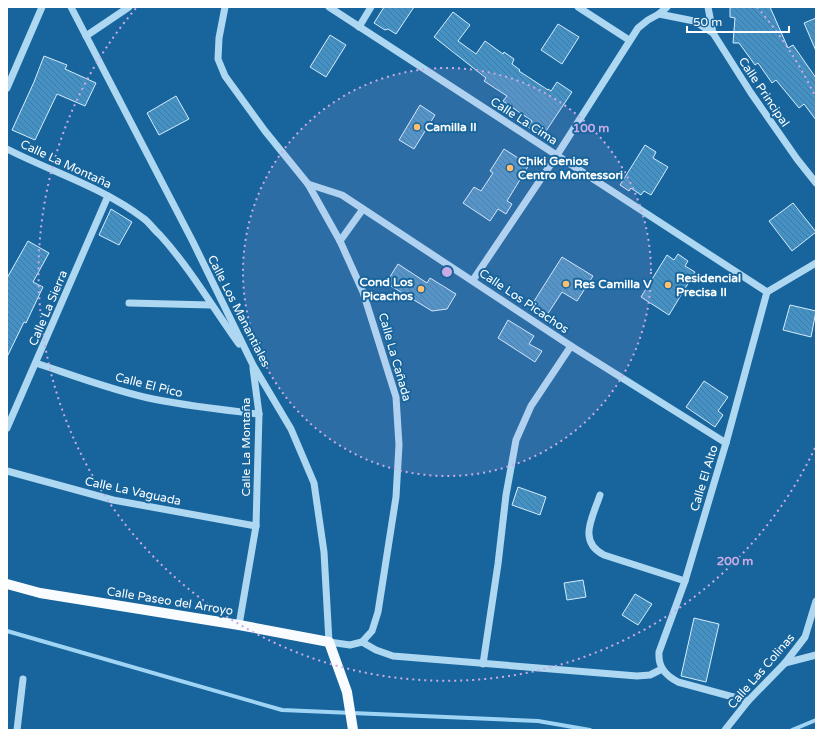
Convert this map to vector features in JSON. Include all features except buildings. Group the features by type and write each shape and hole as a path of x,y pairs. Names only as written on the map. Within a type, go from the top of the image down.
{"main road":[{"name":"Calle Paseo del Arroyo","path":"7,584 40,593 239,625 329,642"},
{"path":"329,642 347,692 353,730"}],"street":[{"path":"7,88 42,7"},
{"name":"Calle Los Manantiales","path":"71,7 193,242 253,365 290,429 314,483 324,552 329,642"},
{"path":"86,36 129,7"},
{"name":"Calle La Cañada","path":"225,7 219,38 218,59 225,76 265,131 308,184 340,241 363,292 396,397 399,445 396,497 378,612 372,631 362,642"},
{"name":"Calle La Cima","path":"329,7 767,292"},
{"path":"359,27 371,7"},
{"path":"578,7 629,40"},
{"path":"473,280 557,155 629,40 638,28 667,7"},
{"name":"Calle Principal","path":"708,7 713,33 750,93 796,159 816,183"},
{"path":"659,14 694,21 713,33"},
{"name":"Calle La Montaña","path":"7,149 76,179 144,218 175,251 253,365 259,414 256,526 239,625"},
{"name":"Calle Los Picachos","path":"308,184 342,195 571,346 726,443"},
{"name":"Calle La Sierra","path":"7,428 108,196"},
{"path":"340,241 363,209"},
{"path":"767,292 816,263"},
{"name":"Calle El Alto","path":"662,669 658,660 659,652 685,581 726,443 767,292"},
{"path":"129,303 212,305"},
{"path":"483,664 498,564 506,495 516,440 531,406 571,346"},
{"name":"Calle El Pico","path":"36,363 89,381 152,399 190,406 259,414"},
{"name":"Calle La Vaguada","path":"7,471 113,500 256,526"},
{"path":"600,495 588,531 590,545 596,551 604,555 685,581"},
{"name":"Calle Las Colinas","path":"725,730 748,701 785,663 805,637 816,602"},
{"path":"329,642 350,645 362,642 376,650 393,656 483,664 637,676 650,675 662,669 669,677 678,682 748,701"},
{"path":"785,663 816,655"},
{"path":"17,730 23,678"}],"waterway":[{"path":"7,631 282,710 538,721 590,730"},
{"path":"792,730 816,720"}],"place":[{"name":"Camilla II","path":"417,127"},
{"name":"Chiki Genios Centro Montessori","path":"510,168"},
{"name":"Res Camilla V","path":"566,284"},
{"name":"Residencial Precisa II","path":"668,285"},
{"name":"Cond Los Picachos","path":"421,289"}]}
